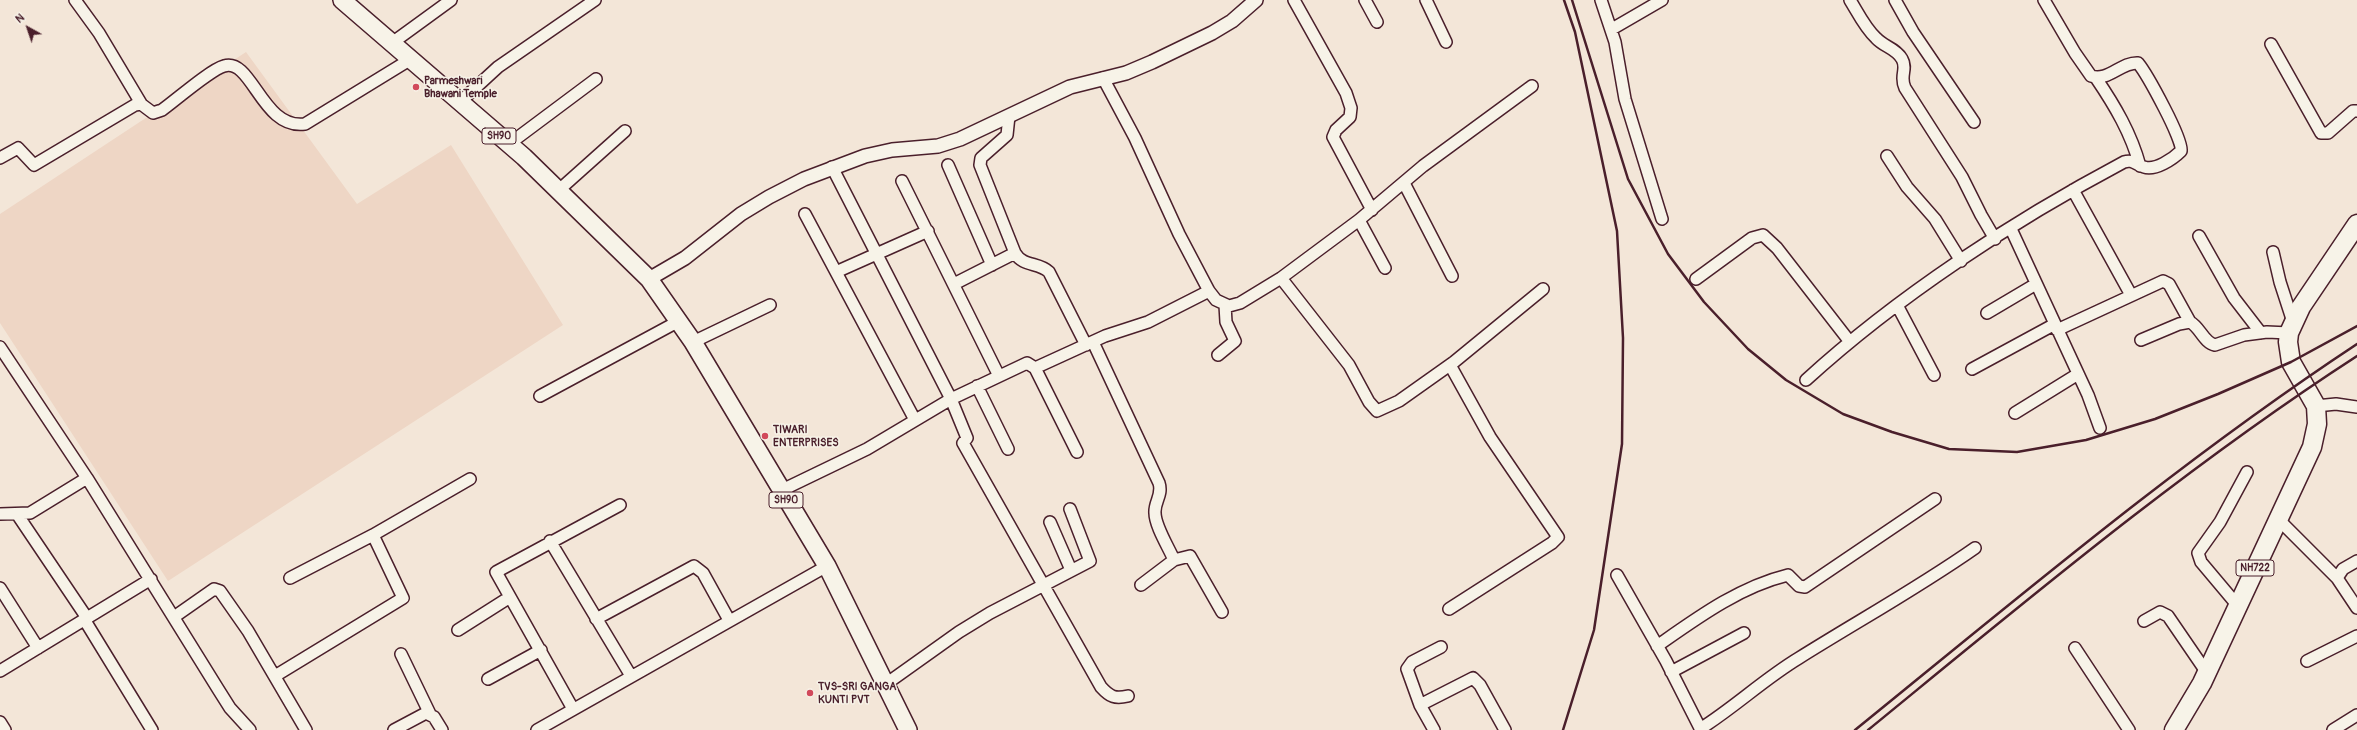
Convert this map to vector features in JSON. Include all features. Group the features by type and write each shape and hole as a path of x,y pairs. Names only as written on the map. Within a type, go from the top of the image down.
{"highway":[{"path":"2291,328 2357,224"},
{"name":"NH722","path":"2174,730 2189,708 2207,673 2312,447 2317,424 2316,406 2291,362 2288,342 2291,328"}],"main road":[{"name":"SH90","path":"342,0 509,144 559,190 649,279 693,342 780,491 827,566 908,730"}],"street":[{"path":"75,0 99,33 142,105 150,113 157,112 218,69 235,65 281,120 296,125 305,124 411,59"},
{"path":"392,43 452,0"},
{"path":"460,102 498,67 595,0"},
{"path":"649,279 685,258 741,214 769,197 832,167 892,150 938,146 960,139 1070,87 1126,73 1212,33 1232,21 1256,0"},
{"path":"1294,0 1346,93 1351,108 1350,117 1336,130 1333,137 1372,210"},
{"path":"1365,0 1377,22"},
{"path":"1426,0 1446,42"},
{"path":"1601,0 1612,29 1619,57 1625,98 1662,219"},
{"path":"1612,29 1662,0"},
{"path":"1850,0 1876,39 1892,48 1902,59 1905,68 1901,78 1902,83 1962,177 1978,211 1995,239"},
{"path":"1895,0 1917,38 1974,122"},
{"path":"2044,0 2075,53 2091,76 2096,78 2123,120 2134,145 2140,166"},
{"path":"2271,44 2321,133 2328,133 2357,110"},
{"path":"1806,380 1850,342 1897,305 2011,228 2073,190 2124,162 2135,162 2140,166 2152,168 2177,155 2182,147 2177,133 2138,63 2126,65 2103,77 2096,78"},
{"path":"1103,78 1135,138 1179,234 1209,291 1216,300 1225,305 1240,303 1282,278 1372,210 1423,166 1532,86"},
{"path":"509,144 596,79"},
{"path":"0,158 18,148 30,164 34,165 136,105 142,105"},
{"path":"1009,116 1007,135 984,155 980,162 1015,253 1023,262 1044,268 1049,272 1090,343 1159,483 1161,492 1154,513 1174,560"},
{"path":"559,190 625,130"},
{"path":"1887,156 1907,187 1935,219 1961,261"},
{"path":"948,165 992,265"},
{"path":"832,167 950,399 967,438 963,443 1101,687 1111,697 1118,699 1128,696"},
{"path":"902,181 999,376"},
{"path":"1404,183 1452,276"},
{"path":"2073,190 2131,295"},
{"path":"805,214 915,420"},
{"path":"1359,220 1385,268"},
{"path":"2011,228 2078,374 2100,428"},
{"path":"836,272 928,231"},
{"path":"1696,279 1752,238 1763,235 1777,248 1850,342"},
{"path":"2199,236 2234,298 2261,333"},
{"path":"1972,370 2056,327 2163,280 2167,281 2190,322 2199,328 2212,345 2244,335 2291,328 2273,252"},
{"path":"954,284 1015,253"},
{"path":"1282,278 1349,366 1369,402 1377,411 1399,401 1450,365 1543,289"},
{"path":"1987,312 2036,284"},
{"path":"1035,368 1090,343 1155,319 1209,291"},
{"path":"693,342 770,305"},
{"path":"1218,355 1235,341 1226,322 1225,305"},
{"path":"1897,305 1934,375"},
{"path":"540,396 679,321"},
{"path":"2141,340 2179,324 2190,322"},
{"path":"0,347 87,478 230,708 250,730"},
{"path":"780,491 850,458 950,399 1027,363 1035,368 1077,452"},
{"path":"1449,609 1552,543 1558,537 1490,437 1450,365"},
{"path":"2015,413 2078,374"},
{"path":"977,386 1008,449"},
{"path":"2316,406 2336,404 2357,407"},
{"path":"2238,606 2201,562 2198,553 2220,522 2247,472"},
{"path":"0,514 16,514 37,510 87,478"},
{"path":"290,578 374,535 470,479"},
{"path":"1657,646 1704,614 1740,593 1788,575 1799,586 1805,587 1935,499"},
{"path":"573,709 541,650 496,574 497,570 620,505"},
{"path":"886,684 959,632 1042,584 1090,561 1070,509"},
{"path":"16,514 85,618 152,730"},
{"path":"2278,520 2337,578 2357,608"},
{"path":"1050,522 1071,570"},
{"path":"275,676 403,598 374,535"},
{"path":"550,541 631,676"},
{"path":"1617,575 1671,672 1700,730 1729,711 1798,658 1893,602 1975,548"},
{"path":"1141,585 1174,560 1184,556 1192,557 1222,612"},
{"path":"2337,578 2343,570 2357,561"},
{"path":"596,619 694,566 703,573 729,620"},
{"path":"537,730 729,620 827,566"},
{"path":"0,671 151,579"},
{"path":"0,588 38,648"},
{"path":"174,617 214,589 218,589 275,676 306,730"},
{"path":"458,630 510,597"},
{"path":"2144,621 2160,612 2168,616 2207,673"},
{"path":"1671,672 1744,633"},
{"path":"2307,661 2357,636"},
{"path":"1434,730 1420,705 1408,672 1408,666 1441,647"},
{"path":"2075,648 2129,730"},
{"path":"488,679 541,650"},
{"path":"401,654 430,714 442,730"},
{"path":"1420,705 1473,678 1480,685 1505,730"},
{"path":"394,730 419,716 430,714"},
{"path":"2333,730 2357,715"},
{"path":"0,722 5,730"}],"shaded area":[{"path":"246,52 357,204 451,145 563,325 168,581 0,323 0,214"}],"railway":[{"path":"1563,730 1594,630 1622,444 1623,338 1617,231 1575,32 1564,0"},
{"path":"1572,0 1628,179 1668,254 1704,302 1748,349 1786,380 1843,414 1892,432 1949,449 2017,452 2086,440 2155,419 2218,394 2291,362 2357,326"},
{"path":"1855,730 2164,482 2292,388 2357,344"},
{"path":"1868,730 2047,584 2168,489 2230,443 2357,356"}],"place":[{"name":"Parmeshwari Bhawani Temple","path":"416,87"},
{"name":"TIWARI ENTERPRISES","path":"765,436"},
{"name":"TVS-SRI GANGA KUNTI PVT","path":"810,693"}]}
